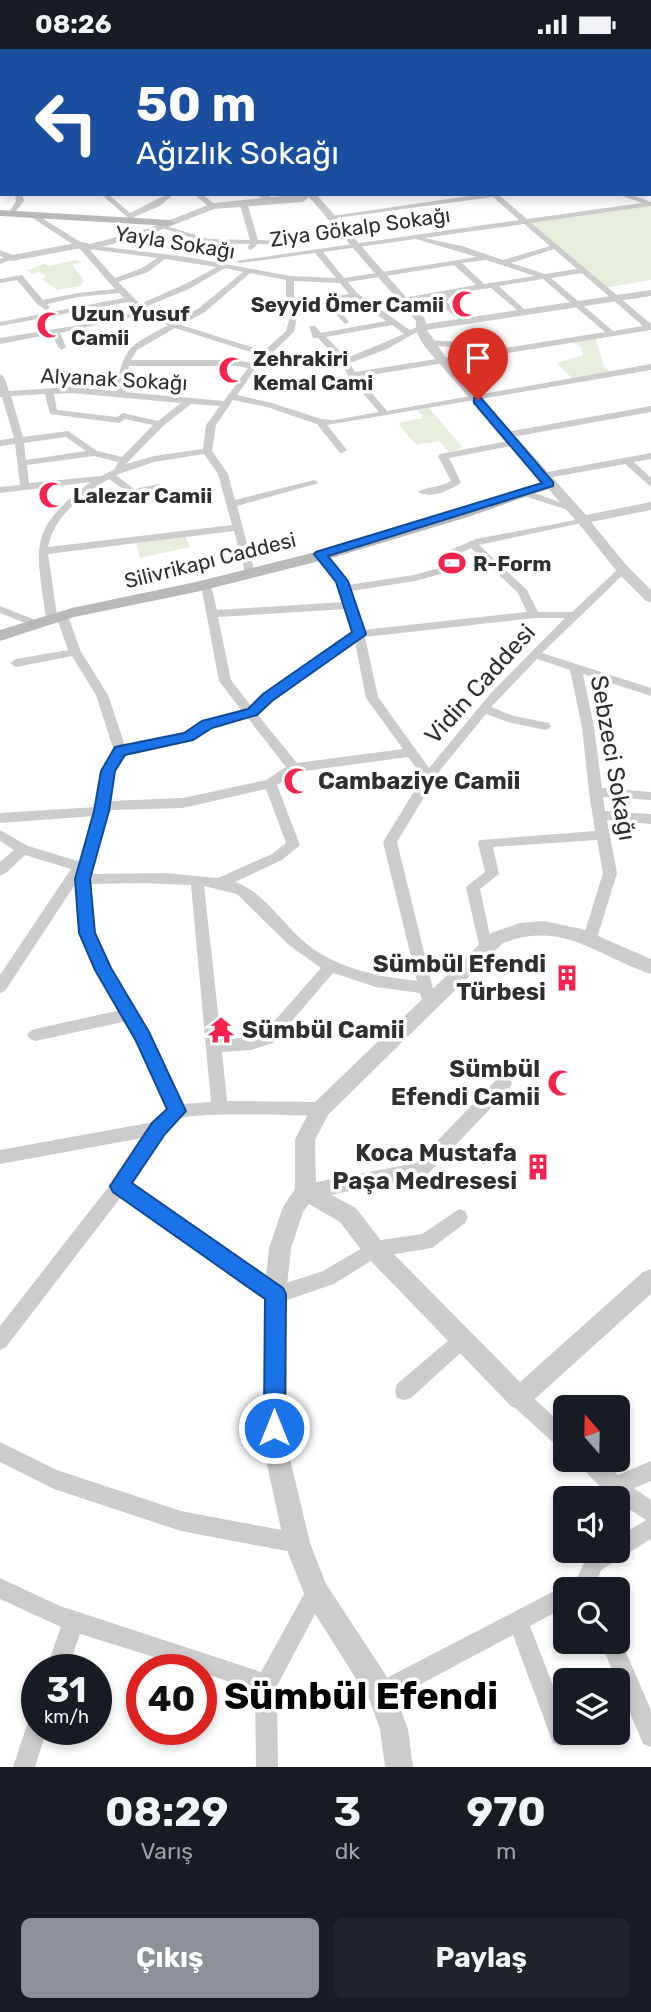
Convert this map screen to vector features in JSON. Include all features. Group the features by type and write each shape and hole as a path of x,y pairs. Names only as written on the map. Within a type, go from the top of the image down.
{"main road":[{"path":"0,213 132,218 166,225"},
{"name":"Silivrikapı Caddesi","path":"0,636 57,617 206,585 320,554 525,493 546,480"}],"street":[{"path":"12,214 20,201 19,196"},
{"path":"106,196 132,218 169,196"},
{"path":"200,196 213,206"},
{"path":"261,196 275,200"},
{"path":"329,216 488,196"},
{"path":"497,196 614,299 651,327"},
{"path":"626,196 651,204"},
{"path":"0,262 85,246 166,225 213,206 309,197 329,216 421,321 415,331"},
{"path":"243,202 255,243"},
{"name":"Ziya Gökalp Sokağı","path":"240,261 651,204"},
{"path":"34,215 85,246 130,299 142,309 174,326 266,354 318,363 345,361 415,331 463,320 651,293"},
{"path":"166,225 208,241 297,243"},
{"path":"412,237 488,257 545,277 611,333"},
{"path":"0,341 55,332 142,309 240,261 255,243"},
{"name":"Yayla Sokağı","path":"85,246 164,256 290,278 340,281 488,257"},
{"path":"503,263 554,247"},
{"path":"318,251 354,295 391,323 415,331 429,343 622,570 651,598"},
{"path":"0,253 12,258"},
{"path":"115,281 145,270 164,256"},
{"path":"456,262 483,287"},
{"path":"120,393 125,363 134,348 202,310 248,271"},
{"path":"402,299 582,271"},
{"path":"0,281 19,277 51,314"},
{"path":"250,573 223,474 208,451 211,425 253,366 290,332 295,305 290,295 290,278"},
{"path":"494,286 523,313"},
{"path":"41,303 78,295 124,290"},
{"path":"462,291 446,296 443,303 463,320"},
{"path":"295,305 354,295"},
{"path":"0,324 130,299"},
{"path":"327,300 348,326"},
{"path":"290,332 314,332 391,323"},
{"path":"352,375 651,327"},
{"path":"55,332 62,347"},
{"path":"314,332 345,361 352,375 384,414"},
{"path":"429,343 514,349"},
{"path":"125,363 237,363 253,366"},
{"path":"320,422 334,423 474,396 651,367"},
{"path":"0,377 2,394 15,418 25,487"},
{"path":"49,390 53,412 118,421 135,394"},
{"name":"Alyanak Sokağı","path":"2,394 49,390 190,400 229,400 269,405 320,422"},
{"path":"120,751 102,695 57,617 44,551 45,538 60,510 121,464 160,424 190,400"},
{"path":"423,492 443,490 456,482 443,456 651,409"},
{"path":"123,416 160,424"},
{"path":"320,422 342,450"},
{"path":"0,443 68,435 94,453 121,464 208,451"},
{"path":"22,463 94,453"},
{"path":"546,480 651,456"},
{"path":"627,460 651,484"},
{"path":"0,490 105,476 132,492 159,487"},
{"path":"233,504 314,483"},
{"path":"525,493 570,508"},
{"path":"345,589 415,578 444,570 447,555 472,544 651,506"},
{"path":"44,551 236,528"},
{"path":"472,544 523,592 534,615"},
{"path":"320,554 345,589 351,605 372,698 428,775"},
{"name":"Vidin Caddesi","path":"427,997 390,842 428,775 484,709 574,615 622,570"},
{"path":"206,585 225,681 253,712 294,768"},
{"path":"213,614 351,605"},
{"path":"0,609 34,623"},
{"path":"0,987 82,873 102,811 108,771 120,751 188,737 207,724 253,712 268,698 359,634 534,615 574,615"},
{"path":"16,663 75,652"},
{"path":"536,655 651,692"},
{"name":"Sebzeci Sokağı","path":"575,666 610,873 590,938"},
{"path":"484,709 512,719 545,726"},
{"path":"0,818 102,811 109,806 183,803 270,784 294,768 411,752"},
{"path":"218,884 277,857 293,845 270,784"},
{"path":"596,792 651,796"},
{"path":"599,815 651,819"},
{"path":"0,835 23,849 82,873 107,877 197,881 241,889 304,950 331,966 427,997"},
{"path":"486,950 473,887 492,873 485,843 603,835"},
{"path":"0,870 23,849"},
{"path":"82,873 87,933 103,970 131,1014 177,1111"},
{"path":"197,881 220,1108"},
{"path":"399,1767 394,1729 381,1693 316,1593 298,1543 275,1446 275,1294 280,1248 294,1207 306,1192 305,1139 321,1109 427,997 497,938 527,927 553,928 590,938 651,967"},
{"path":"213,1046 251,1044 268,1039 331,966"},
{"path":"35,1035 131,1014"},
{"path":"306,1192 421,1170 504,1083"},
{"path":"0,1341 119,1186 158,1128 177,1111 220,1108 321,1109"},
{"path":"0,1157 158,1128"},
{"path":"119,1186 275,1294"},
{"path":"306,1192 348,1215 374,1249 519,1398 553,1429"},
{"path":"275,1294 328,1278 374,1249 426,1242 459,1217"},
{"path":"519,1398 651,1279"},
{"path":"404,1391 462,1340"},
{"path":"0,1451 54,1479 181,1521 298,1543"},
{"path":"600,1472 615,1486 651,1471"},
{"path":"630,1497 651,1512"},
{"path":"630,1541 651,1528"},
{"path":"0,1587 19,1599 73,1623 163,1649 266,1684"},
{"path":"267,1767 266,1684 316,1593"},
{"path":"381,1693 553,1602"},
{"path":"518,1621 553,1714"},
{"path":"62,1654 73,1623"},
{"path":"616,1654 651,1736"},
{"path":"24,1767 31,1745"}],"green space":[{"path":"651,206 651,280 604,288 531,223"},
{"path":"76,260 81,262 72,265 84,280 80,286 57,290 42,279 47,276 38,272 32,274 27,270 44,264 50,266"},
{"path":"595,337 604,366 610,372 572,378 557,363 583,355 581,347 571,341"},
{"path":"429,408 463,448 449,452 439,441 416,445 400,426 399,423 423,418 418,410"},
{"path":"186,537 190,547 140,558 136,543"}],"place":[{"name":"Seyyid Ömer Camii","path":"465,304"},
{"name":"Uzun Yusuf Camii","path":"50,325"},
{"name":"Zehrakiri Kemal Cami","path":"232,370"},
{"name":"Lalezar Camii","path":"52,495"},
{"name":"R-Form","path":"452,563"},
{"name":"Cambaziye Camii","path":"297,781"},
{"name":"Sümbül Efendi Türbesi","path":"567,978"},
{"name":"Sümbül Camii","path":"221,1030"},
{"name":"Sümbül Efendi Camii","path":"561,1083"},
{"name":"Koca Mustafa Paşa Medresesi","path":"538,1167"}],"district":[{"name":"Sümbül Efendi","path":"361,1696"}],"route":[{"path":"274,1428 275,1294 119,1186 158,1128 177,1111 143,1037 103,970 87,933 83,879 102,811 108,771 120,751 188,737 207,724 253,712 268,698 359,634 342,581 320,554 404,531 549,484 478,400"}]}
